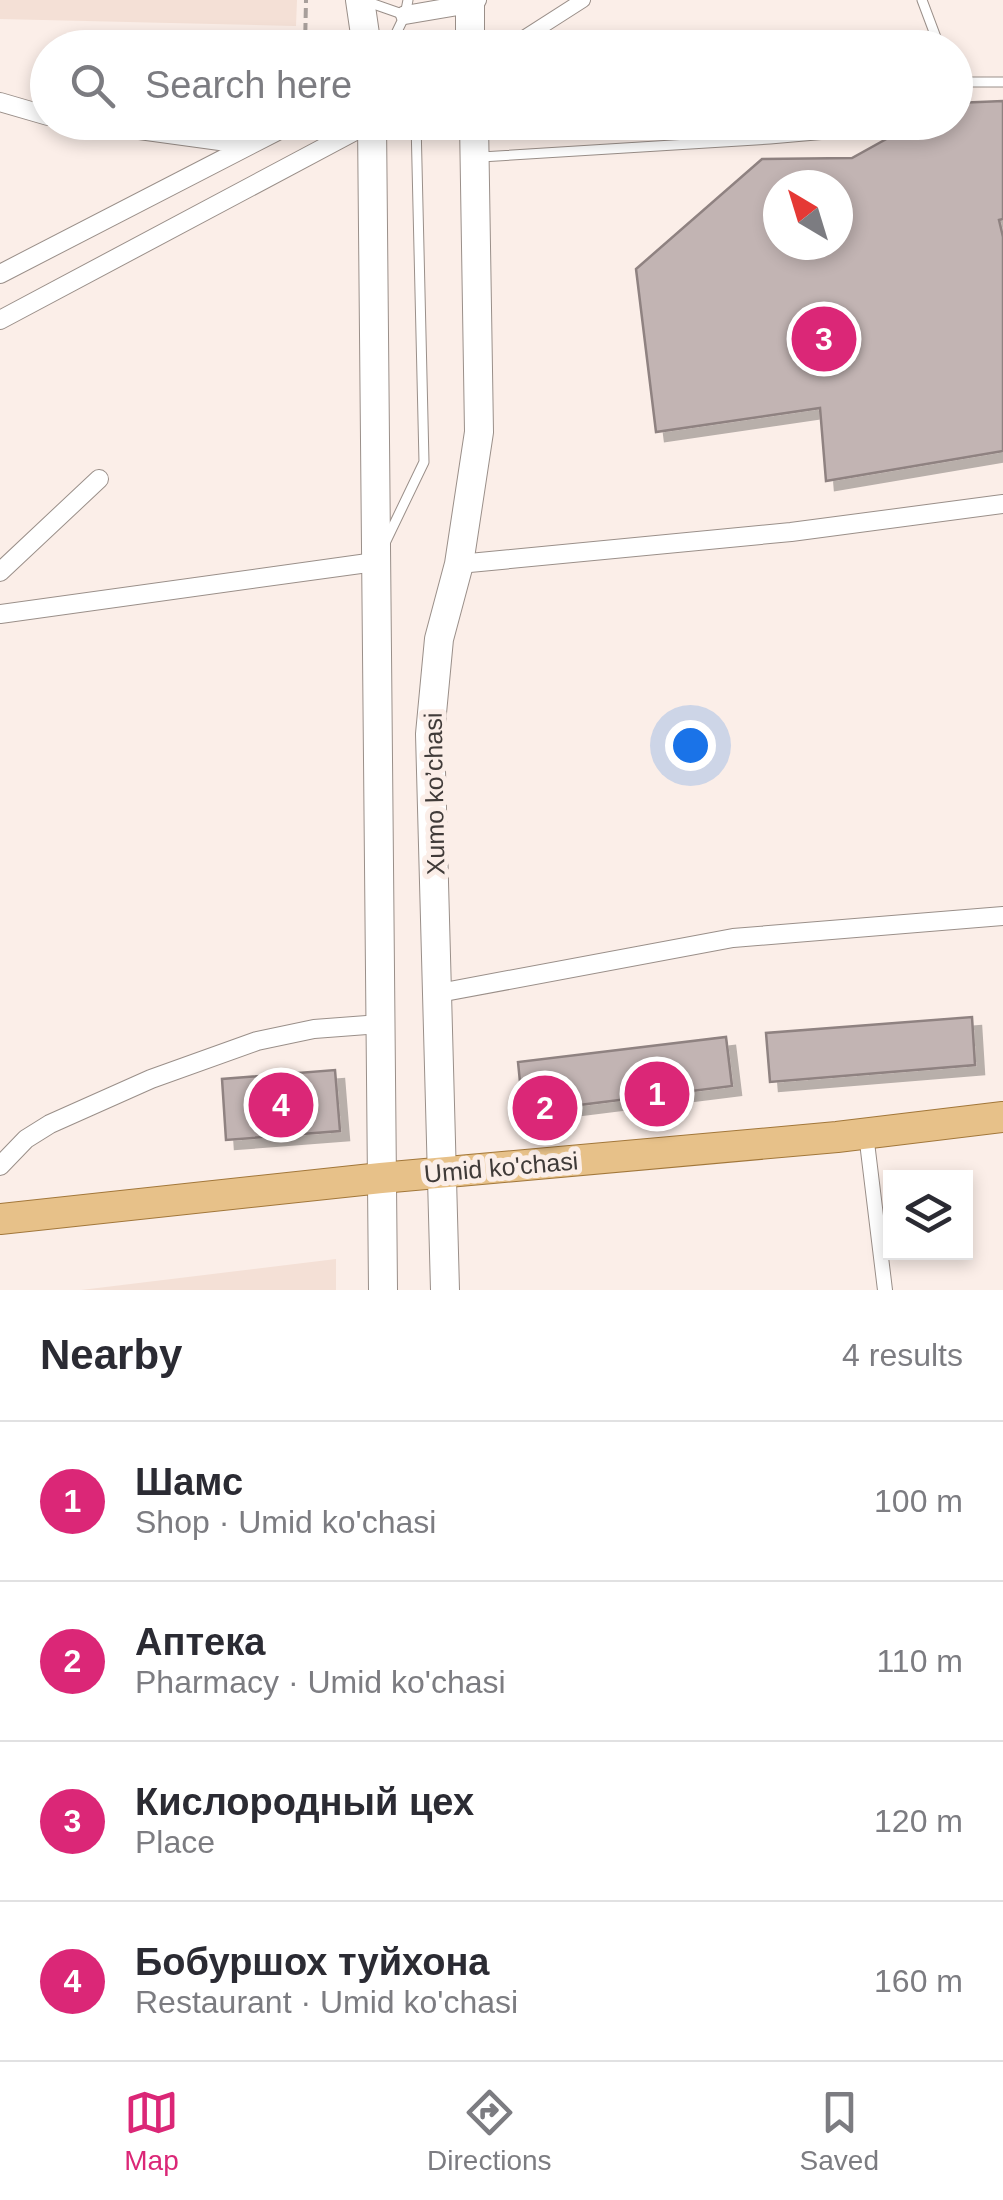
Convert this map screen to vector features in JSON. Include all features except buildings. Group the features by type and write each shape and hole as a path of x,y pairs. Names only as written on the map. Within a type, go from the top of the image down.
{"main road":[{"path":"362,0 366,30"},
{"path":"471,30 473,1"},
{"path":"372,140 382,1290"},
{"name":"Xumo ko’chasi","path":"445,1290 430,734 438,640 459,564 478,432 475,140"},
{"name":"Umid ko'chasi","path":"0,1219 381,1178 866,1134 1003,1117"}],"street":[{"path":"536,30 583,0"},
{"path":"406,7 473,1"},
{"path":"0,102 30,111"},
{"path":"219,140 250,144"},
{"path":"0,274 258,140"},
{"path":"0,320 338,140"},
{"path":"0,572 99,480"},
{"path":"459,564 791,532 1003,504"},
{"path":"0,614 375,562"},
{"path":"439,994 733,938 1003,916"},
{"path":"0,1166 26,1139 50,1124 213,1055 314,1028 380,1024"},
{"path":"866,1134 885,1290"}],"lane":[{"path":"362,0 406,7"},
{"path":"922,0 933,30"},
{"path":"973,82 1003,82"},
{"path":"375,562 424,462 416,140"},
{"path":"476,157 770,140"}],"path":[{"path":"305,30 306,0"}],"shaded area":[{"path":"0,0 297,0 296,26 0,19"},
{"path":"336,1259 336,1290 81,1290"}],"place":[{"name":"Кислородный цех","path":"824,339"},
{"name":"Шамс","path":"657,1094"},
{"name":"Бобуршох туйхона","path":"281,1105"},
{"name":"Аптека","path":"545,1108"}]}
